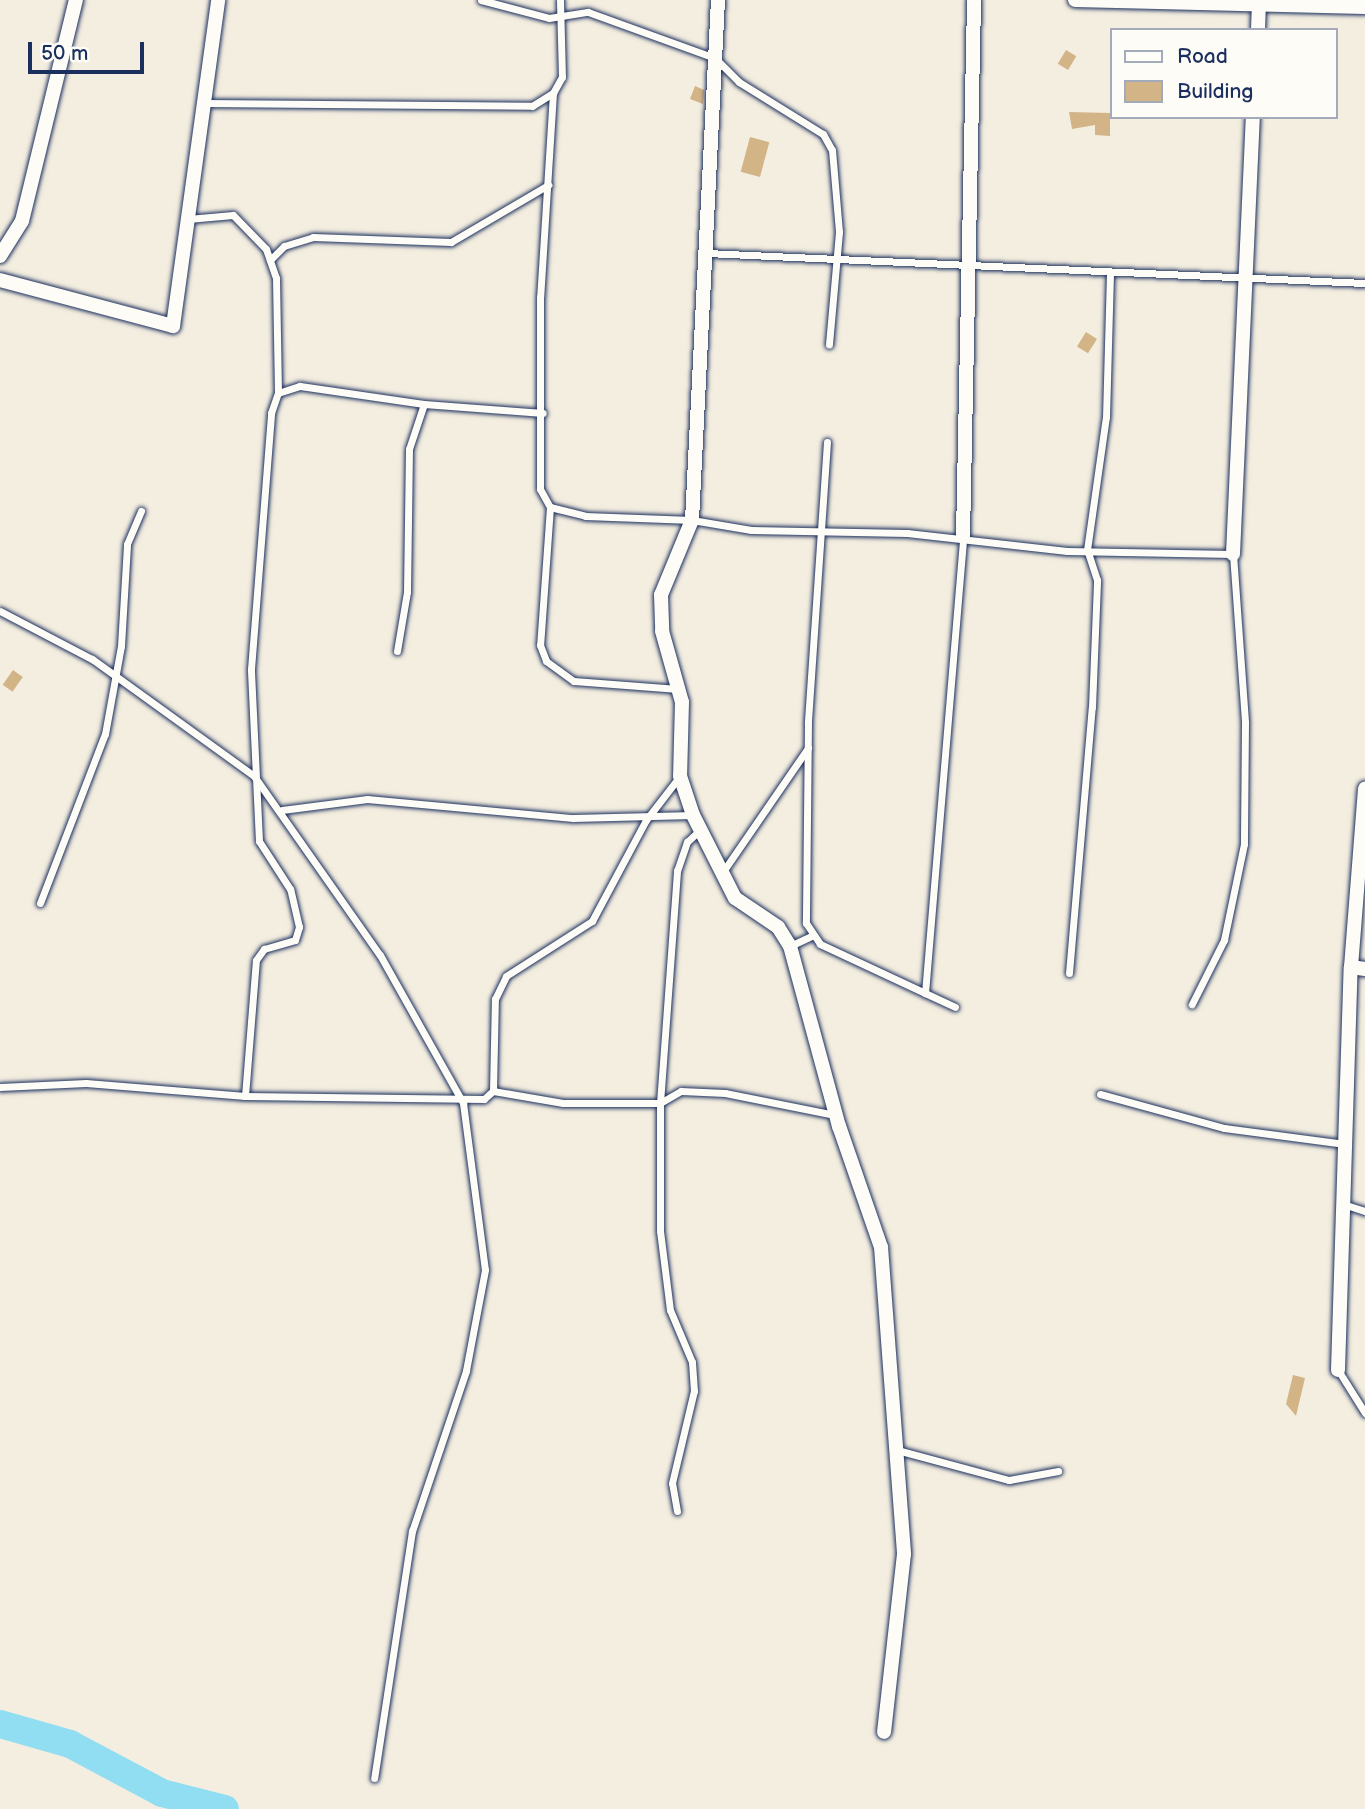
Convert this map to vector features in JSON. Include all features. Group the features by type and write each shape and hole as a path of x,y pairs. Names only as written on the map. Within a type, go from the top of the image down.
{"street":[{"path":"0,256 22,221 76,0"},
{"path":"0,280 173,326 218,0"},
{"path":"718,0 692,520 661,595 662,631 678,689 680,776 693,816 735,898 778,927 790,946 835,1115 881,1247 897,1450 903,1591 887,1666 884,1732"},
{"path":"963,536 974,0"},
{"path":"1074,0 1365,7"},
{"path":"1258,28 1259,4"},
{"path":"1233,554 1253,119"},
{"path":"1338,1370 1365,789"}],"lane":[{"path":"481,0 549,18 588,12 715,58 738,82 824,134 832,150 837,260 829,345"},
{"path":"204,103 533,106 553,93 562,78 560,0"},
{"path":"553,93 540,489 550,507 540,645 545,661 574,681 678,689"},
{"path":"270,260 284,246 313,237 451,242 548,185"},
{"path":"188,219 233,215 253,231 270,260 276,278 278,393 251,669 259,841 290,889 299,927 295,940 264,949 256,960 245,1096"},
{"path":"705,253 1110,274 1365,283"},
{"path":"1069,973 1094,656 1097,580 1087,551 1107,417 1110,274"},
{"path":"278,393 300,386 424,404 543,413"},
{"path":"397,651 407,592 408,449 424,404"},
{"path":"811,936 808,748 827,442"},
{"path":"550,507 585,516 692,520 751,530 963,536 1087,551 1233,554 1245,723 1244,844 1224,940 1192,1004"},
{"path":"40,903 105,734 116,675 127,544 141,512"},
{"path":"925,993 963,536"},
{"path":"0,611 116,675 256,779 282,810 324,882 380,956 463,1103 485,1270 466,1371 412,1531 374,1779"},
{"path":"721,874 753,836 808,748"},
{"path":"493,1091 495,999 506,975 592,920 646,820 680,776"},
{"path":"282,810 407,799 646,820 693,816"},
{"path":"677,1511 672,1483 694,1391 692,1362 670,1310 660,1231 660,1103 677,872 687,842 702,829"},
{"path":"811,936 956,1007"},
{"path":"790,946 811,936"},
{"path":"0,1087 86,1083 245,1096 463,1103 493,1091 563,1103 660,1103 681,1091 724,1093 835,1115"},
{"path":"1100,1094 1224,1128 1349,1145"},
{"path":"1346,1205 1365,1211"},
{"path":"1338,1370 1365,1413"},
{"path":"897,1450 1009,1480 1058,1471"}],"building":[{"path":"1066,50 1076,56 1068,70 1058,64"},
{"path":"695,86 704,90 703,104 690,99"},
{"path":"1069,112 1110,113 1110,136 1095,135 1095,125 1072,129"},
{"path":"750,137 769,142 760,177 741,172"},
{"path":"1086,332 1097,339 1088,353 1077,346"},
{"path":"13,670 23,677 13,692 3,685"},
{"path":"1293,1375 1305,1378 1296,1416 1286,1404"}],"waterway":[{"path":"0,1724 70,1744 162,1793 225,1809"}]}
